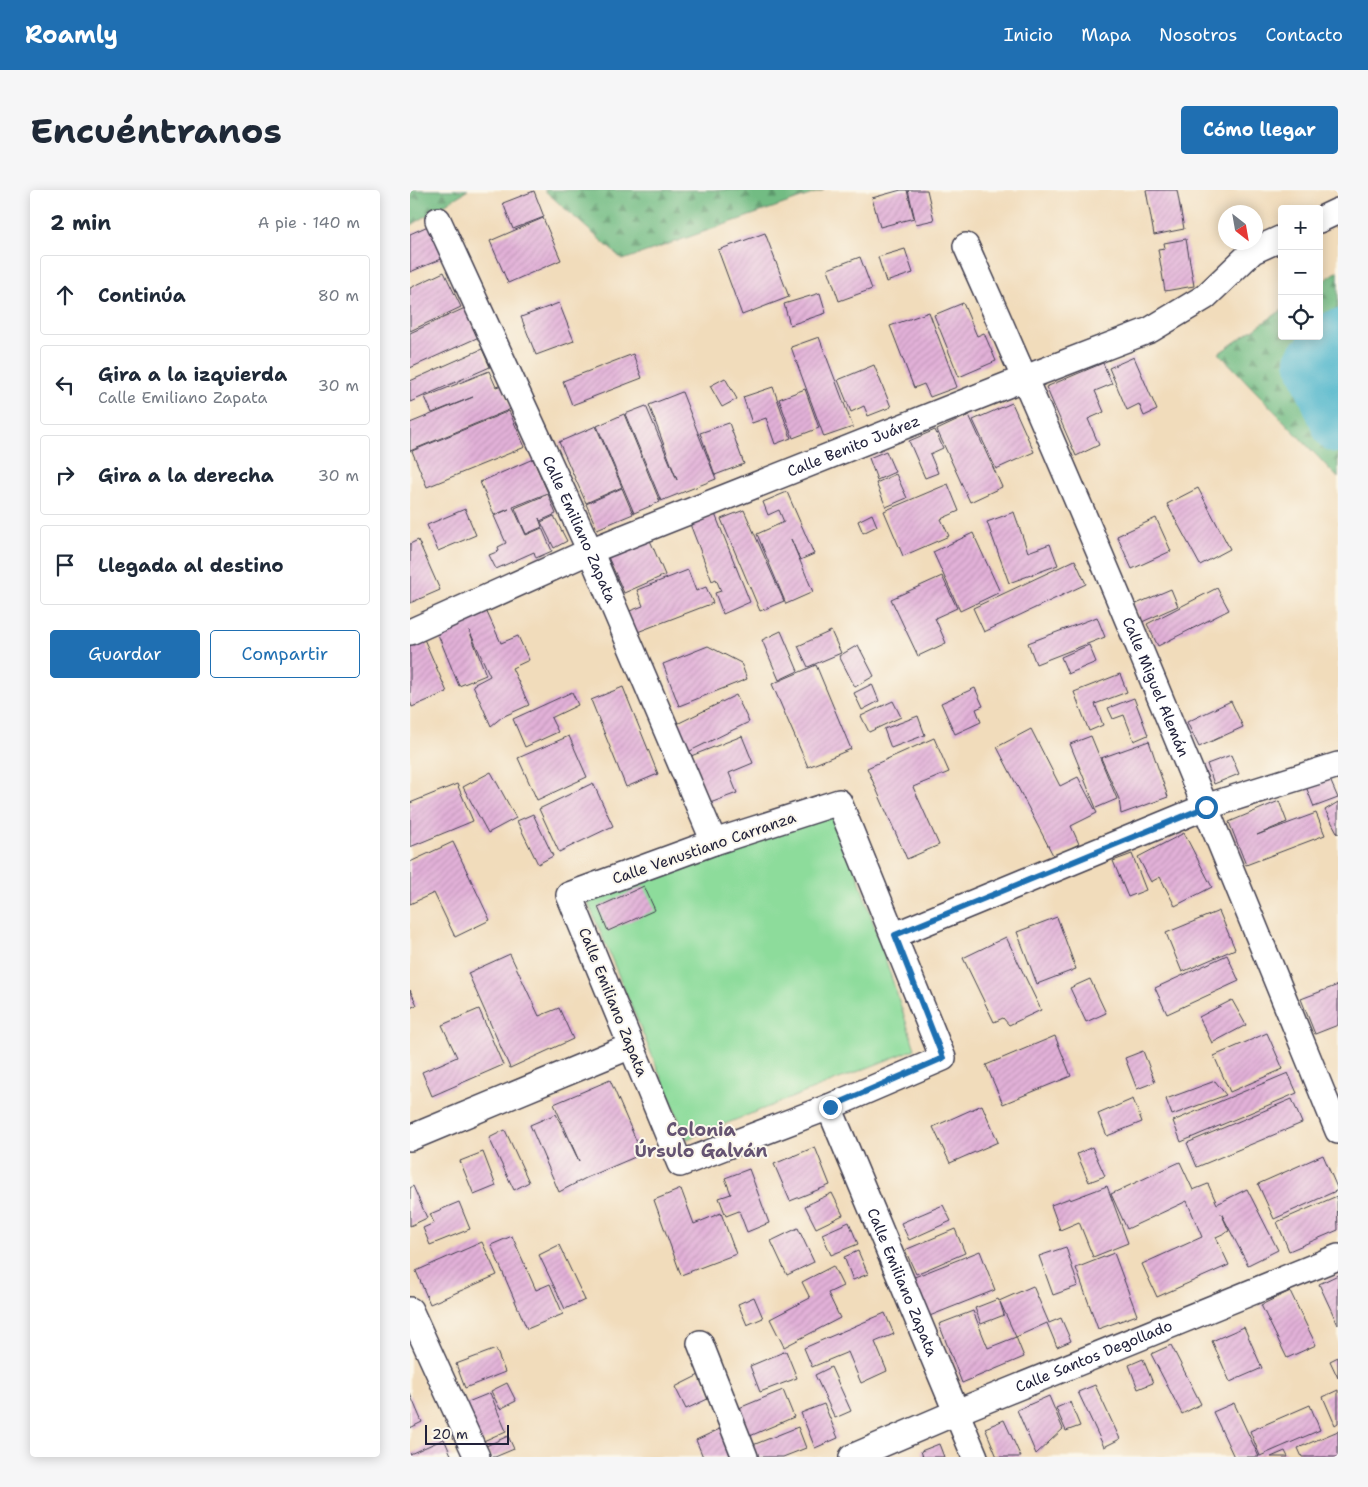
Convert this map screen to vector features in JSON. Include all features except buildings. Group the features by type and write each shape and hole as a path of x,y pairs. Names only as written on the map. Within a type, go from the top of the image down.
{"street":[{"path":"1323,218 1338,211"},
{"name":"Calle Emiliano Zapata","path":"438,220 590,551 714,842"},
{"name":"Calle Benito Juárez","path":"410,632 590,551 1150,330 1205,297 1253,251 1278,240"},
{"name":"Calle Miguel Alemán","path":"966,246 1025,378 1206,807 1338,1131"},
{"path":"830,1107 943,1058 895,935 1206,807 1338,765"},
{"name":"Calle Venustiano Carranza","path":"570,895 714,842 840,802 895,935"},
{"name":"Calle Emiliano Zapata","path":"570,895 680,1164 830,1107 975,1457"},
{"path":"410,1138 631,1046"},
{"name":"Calle Santos Degollado","path":"852,1457 957,1412 1338,1257"},
{"path":"410,1310 477,1457"},
{"path":"700,1343 745,1457"}],"green space":[{"path":"410,190 468,190 410,226"},
{"path":"544,190 824,190 623,260"},
{"path":"1338,271 1338,478 1219,353 1278,313 1278,340 1323,340 1323,281"},
{"path":"837,813 915,1049 687,1139 587,900"}],"waterway":[{"path":"1338,334 1310,361 1338,428"}],"district":[{"name":"Colonia Úrsulo Galván","path":"701,1140"}],"route":[{"path":"830,1107 943,1058 895,935 1206,807"}]}
